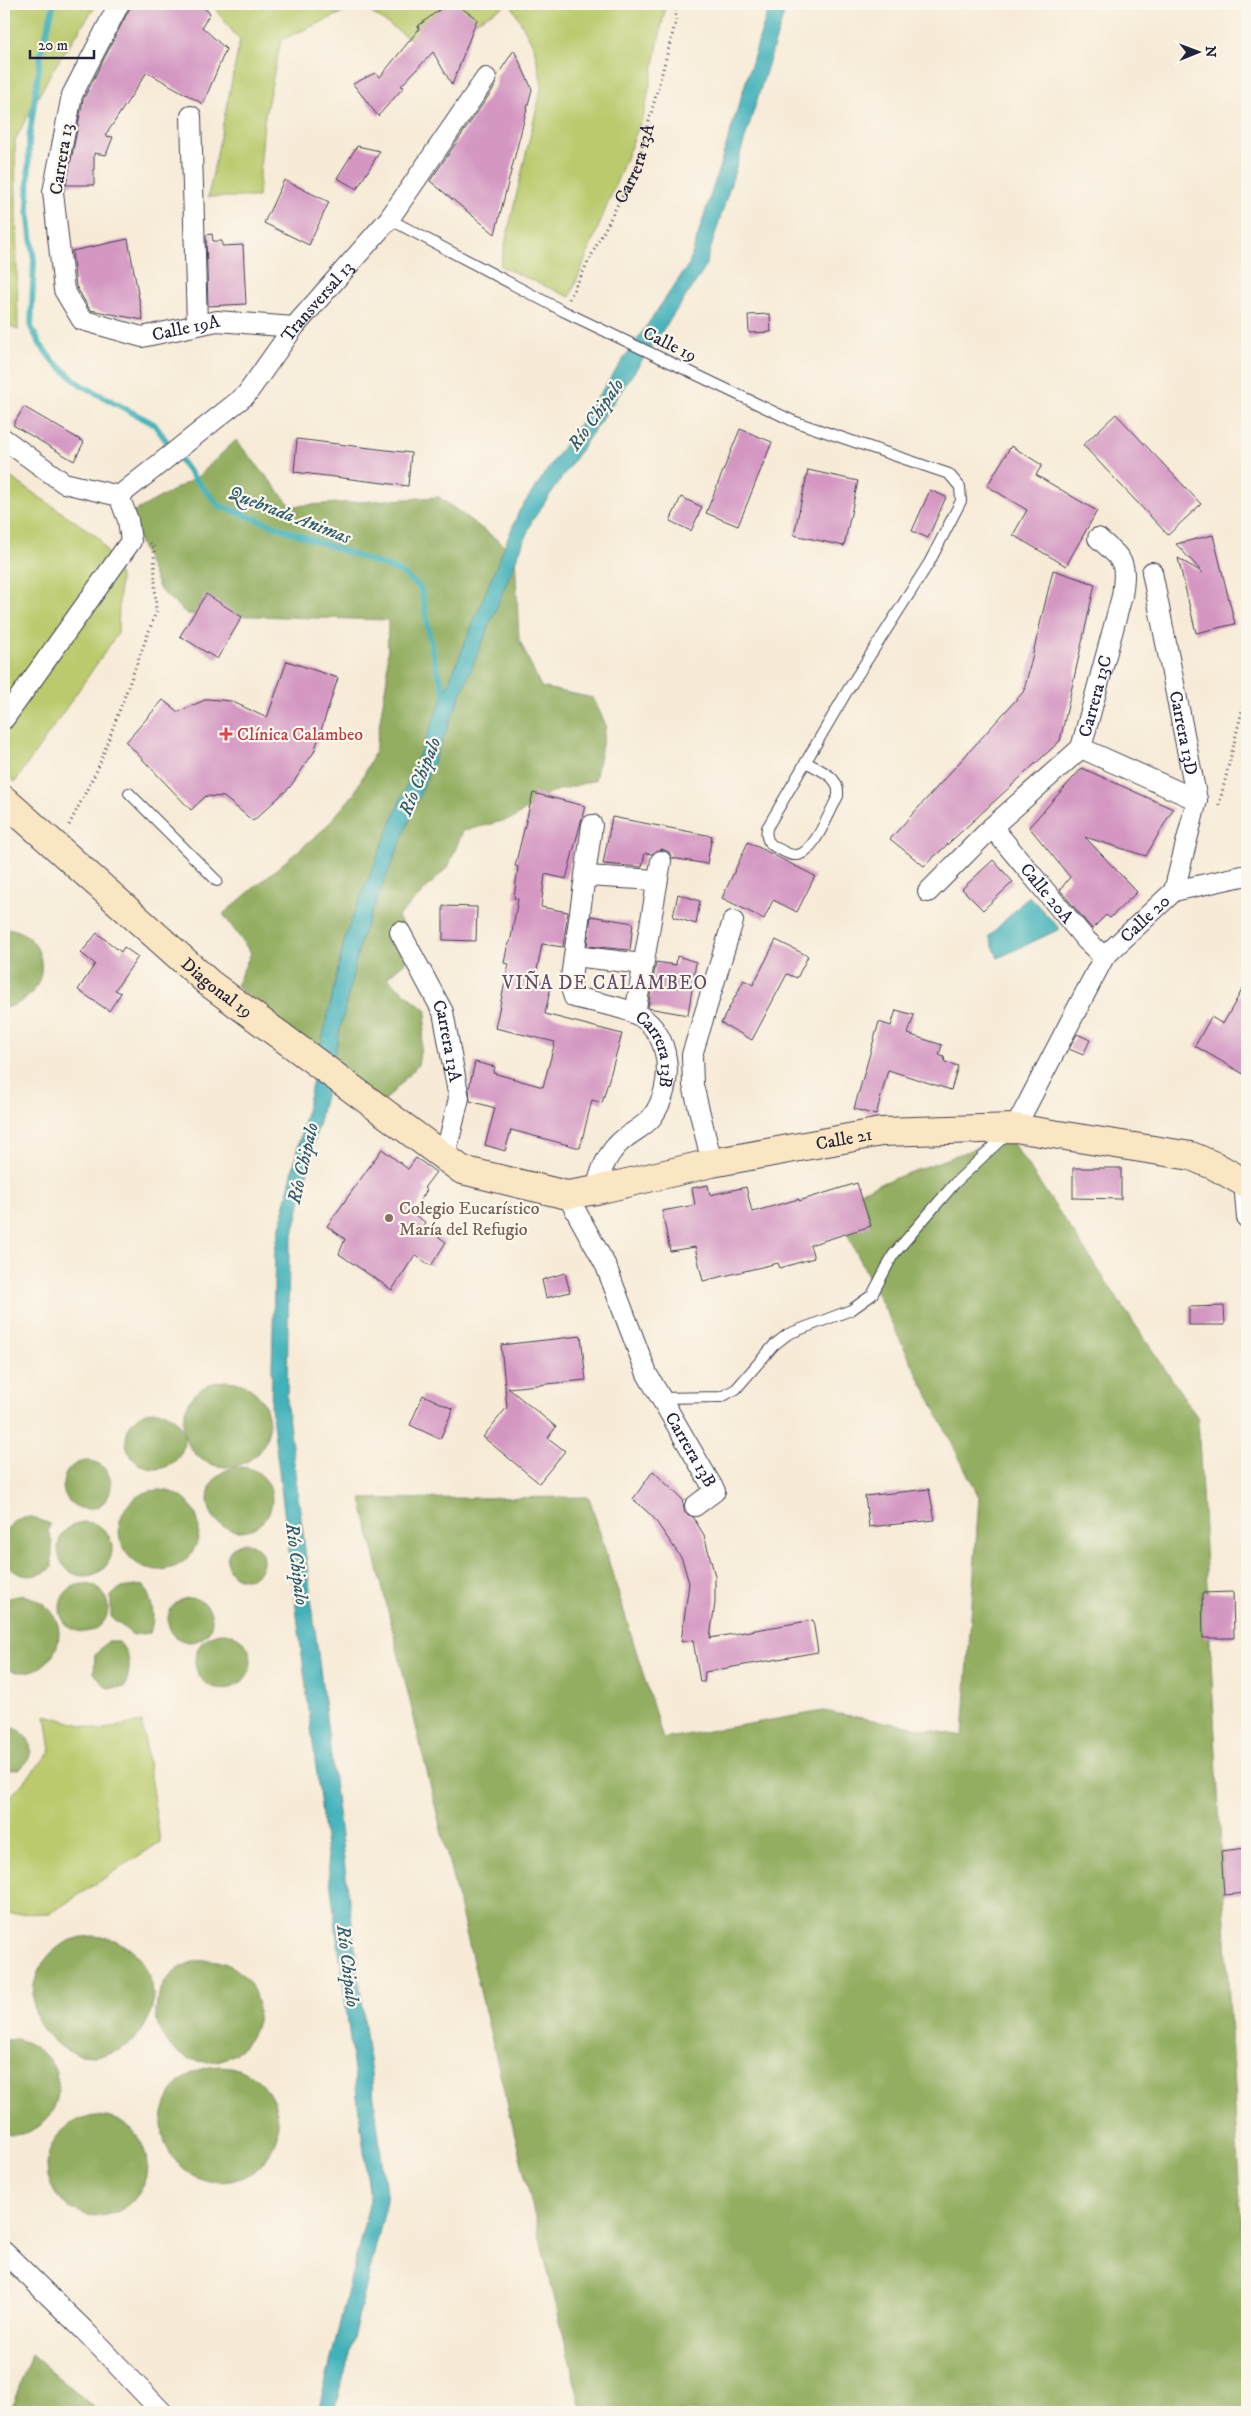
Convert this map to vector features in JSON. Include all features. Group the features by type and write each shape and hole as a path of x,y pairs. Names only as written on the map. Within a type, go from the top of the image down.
{"street":[{"name":"Carrera 13","path":"82,320 64,290 53,192 72,95 119,4"},
{"name":"Transversal 13","path":"119,496 246,395 294,327 389,219 486,78"},
{"path":"190,116 197,325"},
{"name":"Calle 19A","path":"82,320 142,337 217,321 294,327"},
{"path":"4,439 64,483 119,496 128,520 131,541 4,719"},
{"name":"Carrera 13C","path":"928,892 992,828 1081,748 1122,596 1126,572 1120,557 1098,538"},
{"name":"Carrera 13D","path":"1152,572 1198,800 1174,891"},
{"path":"1081,748 1198,800"},
{"name":"Diagonal 19","path":"4,800 81,872 208,983 445,1157"},
{"path":"592,825 570,985 574,997 635,1014"},
{"name":"Calle 20A","path":"992,828 1086,940 1104,957"},
{"name":"Carrera 13B","path":"597,1190 598,1176 612,1150 651,1118 659,1106 668,1075 668,1060 661,1041 649,1025 635,1014 660,860"},
{"name":"Calle 20","path":"1104,957 1174,891 1247,875"},
{"path":"585,876 657,880"},
{"path":"712,1163 693,1085 692,1055 733,921"},
{"name":"Carrera 13A","path":"400,932 443,1012 445,1022 459,1098 445,1157"},
{"path":"574,956 643,964"},
{"path":"1015,1128 1104,957"},
{"name":"Calle 21","path":"445,1157 462,1170 567,1195 597,1190 712,1163 881,1132 1015,1128 1191,1156 1216,1166 1245,1183"},
{"path":"1245,1183 1247,1218"},
{"name":"Carrera 13B","path":"567,1195 606,1266 647,1374 715,1491 695,1506"},
{"path":"4,2252 82,2328 162,2412"}],"lane":[{"name":"Calle 19","path":"389,219 563,310 793,421 948,474 960,487 961,501 929,563 846,694 806,762"},
{"path":"806,762 832,777 838,788 838,796 812,846 801,854 792,855 772,846 767,838 767,828 806,762"},
{"path":"129,793 217,881"},
{"path":"660,1398 721,1397 736,1389 774,1345 788,1334 851,1310 872,1295 899,1247 954,1183 1015,1128"}],"path":[{"name":"Carrera 13A","path":"563,310 636,170 676,21 675,4"},
{"path":"57,848 98,768 156,612 154,548 128,520"}],"green space":[{"path":"4,4 97,4 52,71 15,140 18,330 4,323"},
{"path":"211,4 508,4 425,49 360,5 281,40 264,120 258,197 208,197 240,41"},
{"path":"511,4 666,4 644,114 570,297 500,266 542,85 534,47"},
{"path":"236,440 291,506 439,497 515,553 519,639 541,687 593,698 606,725 595,780 549,793 514,818 463,831 448,867 398,917 419,950 387,978 427,1011 418,1065 380,1106 236,986 251,953 223,914 324,829 354,794 375,752 387,677 388,620 187,614 160,590 128,515 197,477"},
{"path":"4,473 98,537 120,576 118,633 15,782 4,772"},
{"path":"4,928 19,931 30,939 38,950 41,964 40,977 34,990 22,1001 5,1008"},
{"path":"1008,1136 1198,1418 1247,2333 1247,2412 582,2412 361,1499 589,1497 663,1739 823,1711 963,1736 979,1497 831,1202"},
{"path":"226,1381 242,1384 250,1388 262,1400 266,1408 269,1424 266,1440 262,1448 250,1460 242,1464 226,1467 210,1464 202,1460 190,1448 186,1440 183,1424 186,1408 190,1400 202,1388 210,1384"},
{"path":"155,1411 171,1416 179,1424 184,1440 179,1456 171,1464 155,1469 139,1464 131,1456 126,1440 131,1424 139,1416"},
{"path":"82,1461 92,1461 104,1468 111,1480 111,1490 104,1502 92,1509 82,1509 74,1505 67,1498 63,1490 63,1480 67,1472 74,1465"},
{"path":"234,1467 246,1467 263,1476 270,1487 272,1499 270,1511 263,1522 246,1531 234,1531 222,1526 213,1517 208,1505 208,1493 213,1481 222,1472"},
{"path":"159,1490 174,1493 187,1502 196,1515 199,1530 196,1545 187,1558 174,1567 159,1570 144,1567 131,1558 122,1545 119,1530 122,1515 131,1502 144,1493"},
{"path":"23,1517 32,1517 50,1524 48,1531 52,1542 52,1568 32,1576 25,1576 13,1571 4,1559 5,1534 10,1525"},
{"path":"80,1522 90,1522 100,1526 108,1534 112,1549 108,1564 100,1572 90,1576 80,1576 70,1572 62,1564 58,1554 58,1544 62,1534 70,1526"},
{"path":"245,1543 252,1544 258,1548 262,1554 262,1568 258,1574 252,1578 245,1579 238,1578 232,1574 228,1568 227,1561 228,1554 232,1548 238,1544"},
{"path":"84,1584 93,1586 101,1591 106,1599 108,1608 106,1617 101,1625 93,1630 84,1632 75,1630 67,1625 62,1617 60,1608 62,1599 67,1591 75,1586"},
{"path":"144,1585 152,1608 152,1626 150,1633 133,1635 111,1617 111,1596 120,1588"},
{"path":"23,1595 43,1603 54,1616 59,1631 57,1646 50,1659 38,1668 22,1672 4,1668 4,1599"},
{"path":"190,1598 202,1602 208,1608 212,1620 208,1632 202,1638 190,1642 178,1638 172,1632 168,1620 172,1608 178,1602"},
{"path":"217,1633 229,1633 239,1637 247,1645 251,1661 247,1677 239,1685 229,1689 217,1689 207,1685 199,1677 195,1667 195,1655 199,1645 207,1637"},
{"path":"108,1641 118,1641 128,1657 129,1668 125,1687 107,1688 94,1673 95,1655"},
{"path":"46,1715 99,1730 142,1722 160,1842 51,1913 8,1914 4,1856 4,1811 12,1795 51,1751"},
{"path":"10,1727 20,1731 27,1738 30,1745 30,1754 27,1761 22,1767 14,1770 4,1769 4,1728"},
{"path":"93,1936 105,1937 116,1941 126,1946 135,1954 143,1963 148,1973 152,1984 152,2008 148,2019 143,2029 135,2038 126,2046 116,2051 105,2055 93,2056 81,2055 70,2051 60,2046 51,2038 43,2029 38,2019 34,2008 33,1996 34,1984 38,1973 43,1963 51,1954 60,1946 70,1941 81,1937"},
{"path":"207,1960 226,1964 243,1975 254,1992 258,2011 254,2030 243,2047 226,2058 207,2062 188,2058 171,2047 160,2030 156,2011 160,1992 171,1975 188,1964"},
{"path":"17,2039 39,2050 52,2064 58,2081 57,2098 50,2114 39,2126 23,2134 4,2134 4,2040"},
{"path":"220,2066 242,2071 261,2083 273,2102 278,2124 273,2146 261,2165 242,2177 220,2182 198,2177 179,2165 167,2146 162,2124 167,2102 179,2083 198,2071"},
{"path":"97,2116 116,2119 133,2130 144,2147 147,2166 144,2185 133,2202 116,2213 97,2216 78,2213 61,2202 50,2185 47,2166 50,2147 61,2130 78,2119"},
{"path":"31,2354 99,2412 10,2412"}],"water":[{"name":"Río Chipalo","path":"770,4 787,4 704,270 532,521 361,939 289,1252 287,1407 387,2201 335,2412 318,2412 370,2200 271,1407 275,1249 346,933 519,511 689,264"},
{"path":"1029,896 1060,929 998,958 989,936"}],"building":[{"path":"132,4 199,4 210,13 202,27 226,49 203,104 147,72 105,136 113,137 106,155 94,153 94,185 66,185 83,100"},
{"path":"447,4 456,4 477,19 452,85 433,52 401,86 404,87 378,116 353,84 375,73 380,77 419,29 418,26"},
{"path":"514,50 532,89 495,234 430,181 496,85 497,76"},
{"path":"357,146 380,151 357,189 337,178"},
{"path":"284,180 329,202 309,245 264,223"},
{"path":"212,234 213,241 222,241 222,246 243,245 246,304 208,306 206,235"},
{"path":"128,239 143,320 90,310 76,286 72,251"},
{"path":"770,314 771,332 749,333 748,315"},
{"path":"24,407 84,442 74,461 13,425"},
{"path":"1116,414 1201,504 1168,535 1083,445"},
{"path":"740,429 772,442 738,526 706,513"},
{"path":"297,439 411,453 408,486 294,472"},
{"path":"1011,446 1042,465 1036,475 1097,511 1066,566 1013,535 1027,510 987,486"},
{"path":"808,470 858,481 844,546 794,535"},
{"path":"930,490 946,497 928,538 912,531"},
{"path":"681,497 702,507 691,531 670,521"},
{"path":"1213,535 1235,624 1196,633 1178,558 1203,573 1176,544"},
{"path":"1053,570 1095,584 1060,741 924,866 890,839 1024,691"},
{"path":"206,594 242,617 217,659 180,636"},
{"name":"Clínica Calambeo","path":"287,661 338,678 314,752 290,787 253,821 224,797 206,796 191,810 126,742 163,700 178,712 207,699 231,701 267,718"},
{"path":"1082,768 1173,809 1146,856 1085,837 1137,892 1110,918 1106,915 1092,929 1060,890 1070,877 1029,827"},
{"path":"533,793 585,806 566,879 545,874 541,907 568,912 563,947 542,944 535,981 551,985 545,1014 622,1034 602,1103 592,1100 580,1148 511,1130 505,1151 485,1145 495,1108 470,1101 469,1088 475,1062 495,1067 493,1073 543,1087 555,1042 495,1028 509,964 504,963 508,943 510,943 518,899 514,898 518,867 515,866"},
{"path":"612,817 712,836 707,864 672,858 669,852 662,849 652,854 645,853 642,867 603,864"},
{"path":"748,842 815,876 797,912 773,900 764,919 722,898"},
{"path":"993,860 1013,882 983,910 962,889"},
{"path":"678,894 700,901 696,924 673,917"},
{"path":"443,906 477,907 476,941 443,940"},
{"path":"591,916 633,923 630,950 587,946"},
{"path":"97,933 121,952 124,947 138,957 115,990 121,993 109,1011 78,990 95,964 81,953"},
{"path":"776,940 808,956 797,978 787,974 752,1040 721,1023 744,980 753,985"},
{"path":"677,956 696,962 688,1015 648,1008 656,962 676,965"},
{"path":"1247,981 1247,1076 1195,1046 1211,1017 1223,1024"},
{"path":"896,1010 914,1015 908,1034 942,1045 939,1055 944,1057 945,1062 958,1066 951,1090 888,1070 876,1115 854,1109 879,1022 891,1026"},
{"path":"1077,1034 1090,1040 1083,1055 1069,1049"},
{"path":"382,1149 408,1169 416,1158 436,1172 424,1188 427,1190 412,1213 425,1222 423,1226 446,1242 431,1266 415,1255 392,1290 339,1254 345,1239 327,1226"},
{"path":"1073,1168 1121,1168 1121,1199 1073,1198"},
{"path":"857,1183 871,1226 810,1245 814,1258 780,1268 778,1263 703,1281 695,1247 670,1251 662,1211 695,1205 692,1188 708,1185 710,1195 746,1187 752,1212 799,1199 799,1201"},
{"path":"565,1273 570,1292 546,1298 542,1280"},
{"path":"1224,1306 1225,1325 1189,1325 1189,1307"},
{"path":"581,1336 586,1380 508,1388 556,1427 548,1438 565,1451 539,1483 483,1437 507,1407 501,1345"},
{"path":"423,1395 453,1409 440,1439 410,1425"},
{"path":"653,1471 682,1499 685,1513 693,1517 704,1535 715,1576 715,1603 710,1638 813,1620 818,1652 705,1672 704,1682 700,1682 693,1640 681,1642 689,1583 682,1559 653,1517 633,1499"},
{"path":"929,1489 935,1520 869,1527 865,1496"},
{"path":"1233,1592 1234,1638 1203,1638 1202,1593"},
{"path":"1247,1848 1247,1893 1224,1895 1221,1851"}],"waterway":[{"name":"Quebrada Animas","path":"54,4 41,53 29,139 28,210 34,261 31,327 40,344 52,360 81,385 154,424 193,477 220,506 401,572 421,588 434,659 447,700"}],"place":[{"name":"Clínica Calambeo","path":"226,734"},
{"name":"Colegio Eucarístico María del Refugio","path":"389,1218"}],"district":[{"name":"VIÑA DE CALAMBEO","path":"605,982"}]}
